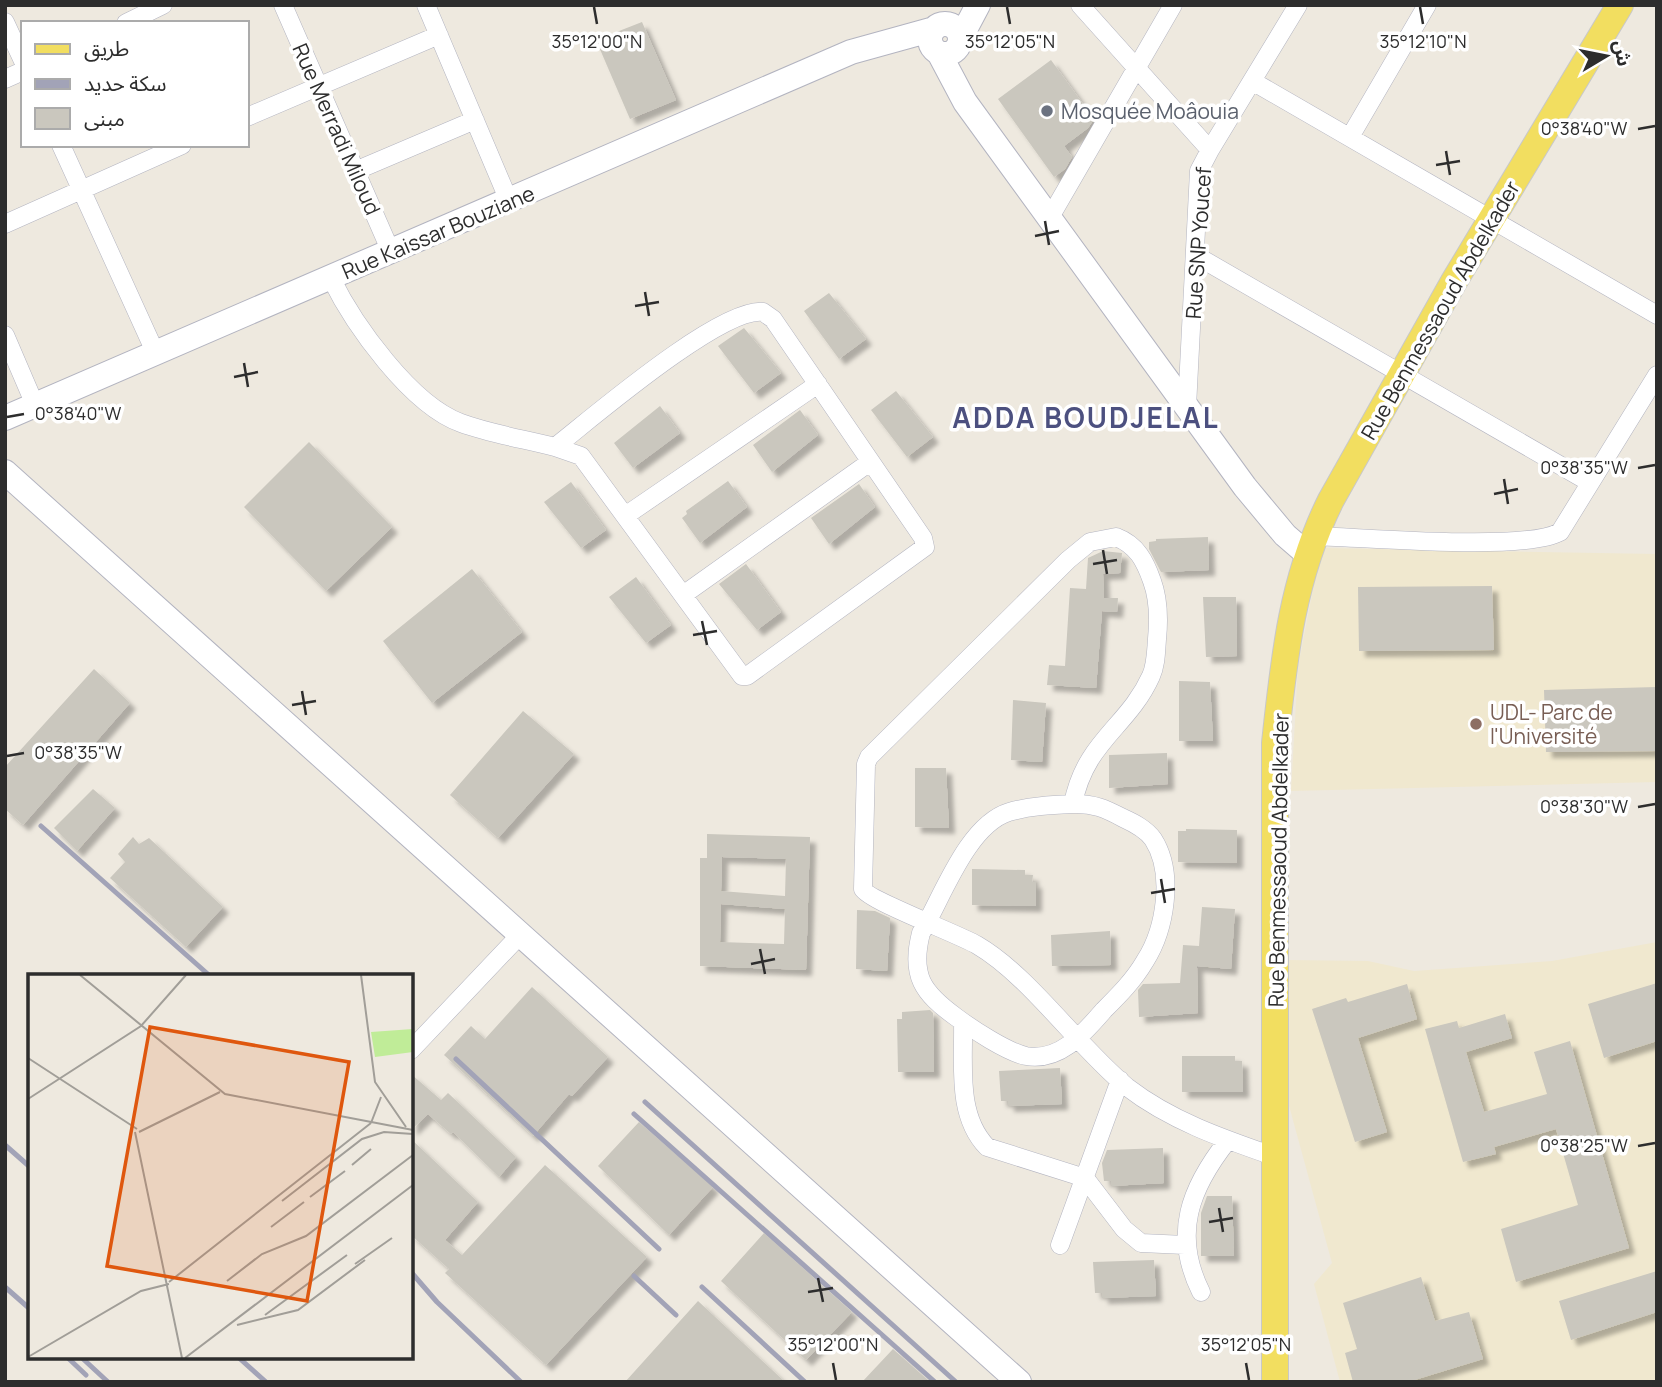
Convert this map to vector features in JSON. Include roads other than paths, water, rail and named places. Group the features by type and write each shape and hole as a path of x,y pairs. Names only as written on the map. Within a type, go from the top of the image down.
{"main road":[{"name":"Rue Benmessaoud Abdelkader","path":"1275,1382 1275,743 1290,614 1310,545 1402,374 1620,5"}],"street":[{"path":"130,21 163,5"},
{"name":"Rue Merradi Miloud","path":"284,5 391,252"},
{"path":"426,5 509,201"},
{"path":"945,40 969,5"},
{"path":"945,40 978,5"},
{"name":"Rue SNP Youcef","path":"1080,5 1210,150 1199,171 1187,407"},
{"path":"1049,219 1174,5"},
{"path":"1210,150 1298,5"},
{"path":"1350,137 1427,5"},
{"path":"5,22 21,57"},
{"path":"248,117 439,35"},
{"path":"945,40 965,102 1245,487 1285,535 1310,545 1527,542 1552,537 1566,523 1657,375"},
{"name":"Rue Kaissar Bouziane","path":"5,418 870,46 945,40"},
{"path":"5,79 21,72"},
{"path":"1252,81 1657,315"},
{"path":"355,172 475,120"},
{"path":"62,147 156,354"},
{"path":"5,224 177,147"},
{"path":"1195,255 1589,482"},
{"path":"331,278 341,300 407,388 435,410 461,423 581,456 742,676 747,676 923,551 923,538 773,319 766,313 754,312 690,344 555,447"},
{"path":"5,335 35,405"},
{"path":"625,516 818,384"},
{"path":"682,595 870,462"},
{"path":"5,472 1019,1382"},
{"path":"1073,804 1082,774 1094,750 1139,697 1155,660 1158,610 1154,586 1143,558 1132,546 1116,537 1090,542 1068,560 867,760 862,883 865,893 979,946 1010,971 1120,1080 1157,1108 1228,1140 1276,1157"},
{"path":"1096,805 1145,830 1156,846 1164,891 1161,923 1146,960 1132,981 1078,1039 1057,1051 1025,1056 963,1022 934,1001 923,988 917,970 916,950 920,933 928,921 971,843 992,820 1007,813 1033,807 1096,805"},
{"path":"413,1048 519,936"},
{"path":"963,1022 965,1091 968,1118 975,1135 987,1147 1002,1153 1085,1178 1124,1229 1141,1243 1185,1245"},
{"path":"1060,1245 1120,1080"},
{"path":"1200,1292 1189,1270 1185,1245 1187,1216 1198,1186 1228,1140"}],"railway":[{"path":"41,826 208,974"},
{"path":"456,1059 659,1249"},
{"path":"645,1102 956,1382"},
{"path":"634,1114 935,1382"},
{"path":"5,1145 28,1165"},
{"path":"413,1274 437,1302 521,1382"},
{"path":"634,1276 676,1315"},
{"path":"5,1287 28,1307"},
{"path":"702,1287 805,1382"},
{"path":"69,1359 86,1375"},
{"path":"83,1359 108,1382"},
{"path":"240,1359 266,1382"}],"place":[{"name":"Mosquée Moâouia","path":"1047,111"},
{"name":"UDL- Parc de l'Université","path":"1476,724"}],"district":[{"name":"ADDA BOUDJELAL","path":"1086,417"}]}
